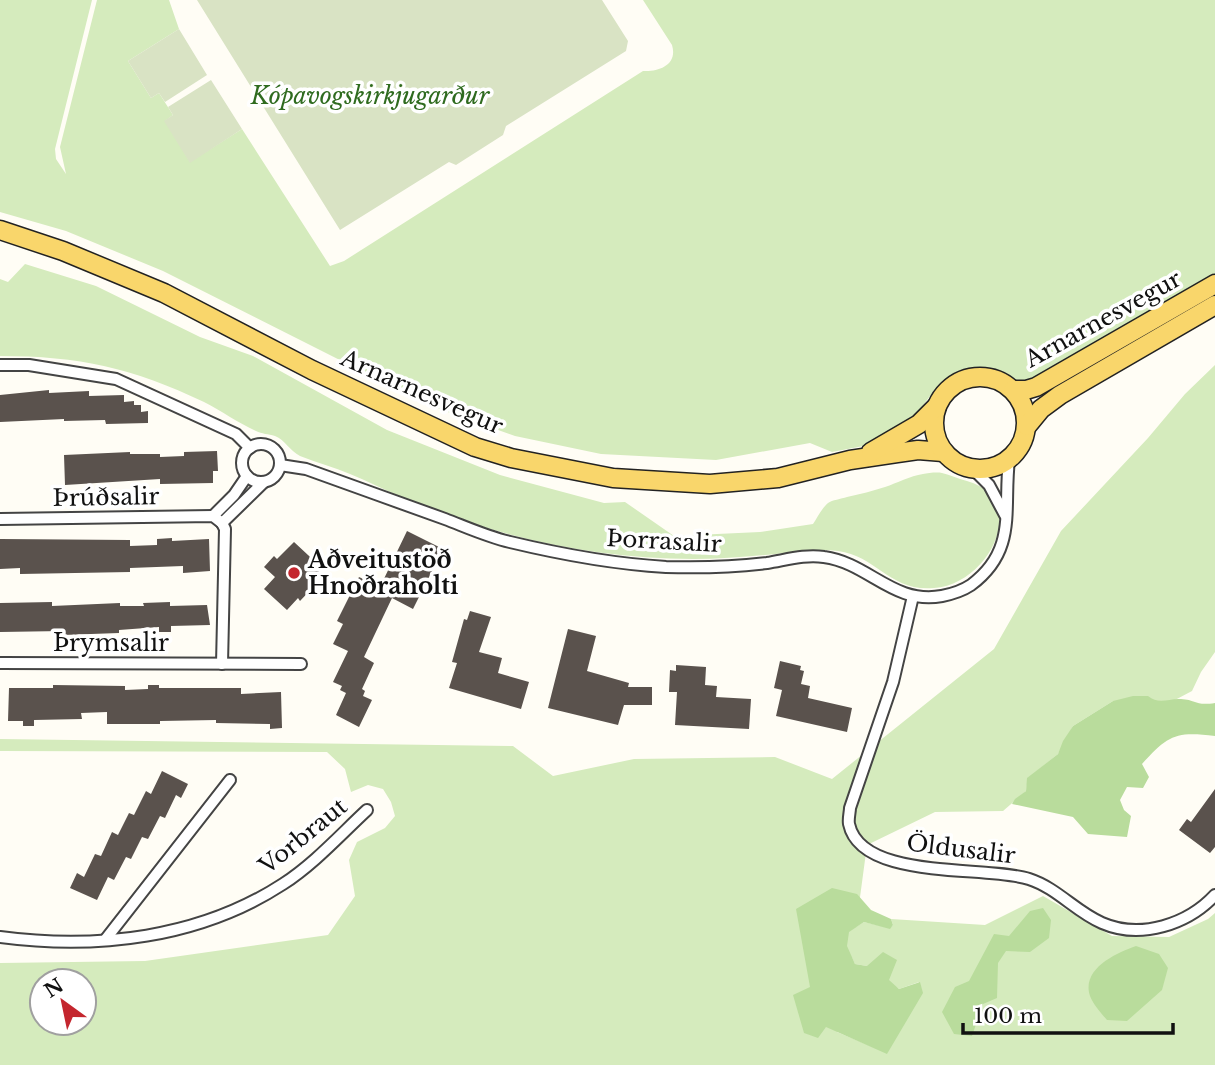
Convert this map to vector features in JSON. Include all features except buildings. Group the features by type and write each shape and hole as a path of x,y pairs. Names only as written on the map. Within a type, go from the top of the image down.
{"main road":[{"name":"Arnarnesvegur","path":"0,230 63,251 164,293 312,370 475,447 511,458 613,478 710,484 778,478 867,454 919,424 937,406"},
{"name":"Arnarnesvegur","path":"1013,390 1036,387 1215,284"},
{"name":"Arnarnesvegur","path":"1027,426 1060,395 1215,304"},
{"path":"990,377 1013,390 1021,400 1027,426 1024,439 1009,460 993,468 973,469 962,466 943,452 934,430 937,406 943,395 964,380 990,377"},
{"name":"Arnarnesvegur","path":"850,460 918,450 943,452"}],"street":[{"path":"0,365 29,365 116,379 236,434 250,448"},
{"path":"217,520 275,476 280,466 278,454 268,446 256,445 250,448 242,464 247,476 254,481 264,482"},
{"name":"Þorrasalir","path":"280,466 306,469 508,542 594,558 665,567 765,563 802,556 824,556 850,564 887,587 913,596 938,597 970,586 999,554 1008,521 1006,493 1009,460"},
{"path":"973,469 998,498 1008,521"},
{"path":"217,520 247,476"},
{"name":"Þrúðsalir","path":"0,519 217,520"},
{"path":"217,520 225,529 222,664"},
{"name":"Öldusalir","path":"913,596 893,682 850,808 849,823 856,838 873,854 898,864 982,871 1029,879 1046,886 1103,923 1126,929 1148,929 1186,918 1203,908 1215,895"},
{"name":"Þrymsalir","path":"0,663 301,664"},
{"path":"105,940 230,780"},
{"name":"Vorbraut","path":"0,937 70,943 105,940 179,931 221,917 283,884 317,857 367,810"}],"green space":[{"path":"0,0 92,0 55,149 56,159 66,174 60,147 97,0 169,0 179,29 128,61 151,98 159,93 173,115 165,121 190,162 242,129 330,266 344,261 643,71 666,66 672,58 672,45 643,0 1215,0 1215,280 1043,379 1012,384 982,372 966,373 948,380 933,392 913,419 874,444 832,452 810,443 716,460 601,454 515,436 431,406 163,271 66,231 0,212"},
{"name":"Kópavogskirkjugarður","path":"197,0 602,0 628,41 626,51 506,126 503,135 456,165 449,162 340,230"},
{"name":"Kópavogskirkjugarður","path":"179,29 207,75 165,102 159,93 151,98 128,61"},
{"name":"Kópavogskirkjugarður","path":"211,80 242,129 190,163 164,121 173,115 168,107"},
{"path":"25,264 96,286 200,337 253,356 387,430 500,475 604,503 625,502 674,536 760,532 813,524 832,501 918,475 938,473 967,481 986,491 997,505 999,522 995,540 986,557 972,572 954,583 934,588 919,588 906,585 863,559 838,551 818,550 693,559 656,558 582,550 474,524 300,456 279,438 256,431 204,402 153,380 81,362 0,356 0,279 8,282"},
{"path":"1215,365 1215,652 1192,691 1173,701 1113,701 1073,726 1058,754 1028,778 1026,791 1003,811 935,812 867,845 856,927 864,922 890,928 893,925 891,919 985,925 1043,896 1112,936 1169,937 1215,913 1215,1065 0,1065 0,963 145,961 328,935 355,896 349,860 357,842 385,828 395,816 383,789 368,785 351,792 345,769 327,752 0,751 0,739 513,746 553,776 634,759 775,757 832,779 994,649 1061,531 1185,394","holes":["852,958 855,964 867,966 899,989 919,982 887,1053 837,1032"]},
{"path":"1133,696 1148,696 1160,701 1181,699 1204,704 1215,703 1215,736 1191,734 1174,737 1166,741 1142,764 1149,777 1143,788 1127,787 1120,800 1124,810 1131,816 1127,837 1088,834 1073,817 1012,804 1026,791 1027,778 1058,754 1073,726 1113,701"},
{"path":"832,888 857,894 871,910 891,919 893,925 890,929 864,922 849,932 847,946 855,964 867,966 883,952 897,960 889,980 899,989 920,982 923,993 887,1054 826,1027 818,1038 804,1033 793,995 810,987 796,909"},
{"path":"1043,908 1051,920 1049,938 1030,952 1006,951 998,963 997,998 983,1004 972,1036 954,1034 942,1012 955,987 969,981 994,934 1009,936 1030,911"},
{"path":"1136,946 1159,954 1168,968 1162,990 1127,1021 1107,1020 1090,996 1091,978 1095,970 1110,958"}],"place":[{"name":"Aðveitustöð Hnoðraholti","path":"294,573"}]}
